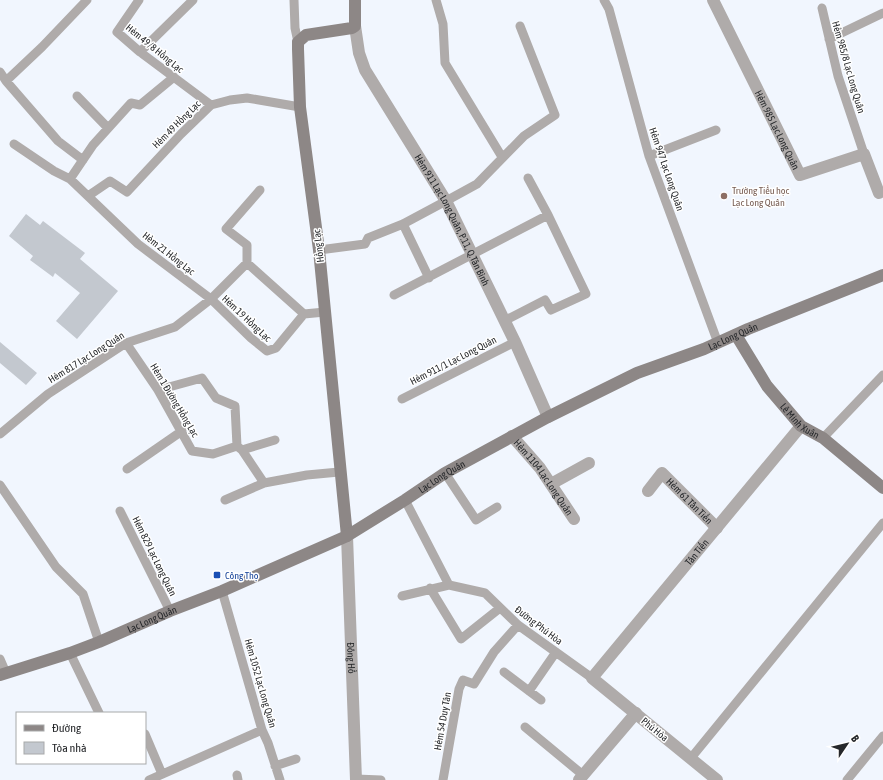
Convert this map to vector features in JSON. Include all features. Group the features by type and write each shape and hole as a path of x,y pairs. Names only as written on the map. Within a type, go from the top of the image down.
{"main road":[{"path":"298,42 306,35 349,29 355,26 355,0"},
{"name":"Hồng Lạc","path":"298,42 300,107 319,250 339,472 347,536"},
{"name":"Lạc Long Quân","path":"3,674 70,653 99,642 170,611 222,591 347,536 445,473 548,417 637,373 704,349 883,275"},
{"name":"Lê Minh Xuân","path":"736,335 767,386 801,426 823,438 883,488"}],"street":[{"name":"Hẻm 985 Lạc Long Quân","path":"713,0 800,175 864,154"},
{"name":"Hẻm 911 Lạc Long Quân, P.11, Q.Tân Bình","path":"355,26 359,53 365,70 446,201 515,342 548,417"},
{"path":"864,154 881,197"},
{"name":"Tân Tiến","path":"592,678 801,426"},
{"name":"Hẻm 1104 Lạc Long Quân","path":"512,436 540,468 574,519"},
{"path":"551,484 589,463"},
{"name":"Hẻm 61 Tân Tiến","path":"648,491 662,473 717,528"},
{"name":"Đông Hồ","path":"347,536 356,780"},
{"name":"Phú Hòa","path":"592,678 717,780"},
{"path":"581,778 636,714"}],"lane":[{"path":"6,81 42,47 87,0"},
{"name":"Hẻm 49/8 Hồng Lạc","path":"139,0 117,32 140,52 211,105"},
{"path":"140,52 193,0"},
{"path":"294,0 295,28 298,42"},
{"path":"436,0 443,24 445,63 502,157"},
{"name":"Hẻm 947 Lạc Long Quân","path":"604,0 609,9 649,156 718,343"},
{"name":"Hẻm 985/8 Lạc Long Quân","path":"822,8 838,76 864,154"},
{"path":"829,39 883,12"},
{"path":"319,250 365,244 368,238 402,224 477,184 524,136 555,115 520,26"},
{"path":"0,72 58,141 83,160"},
{"path":"70,179 93,145 131,103 140,105 174,77"},
{"path":"77,96 108,128"},
{"name":"Hẻm 49 Hồng Lạc","path":"88,196 110,181 127,192 181,134 211,105 230,100 247,98 300,107"},
{"path":"649,156 716,130"},
{"name":"Hẻm 21 Hồng Lạc","path":"14,144 54,171 70,179 138,244 211,299"},
{"path":"504,321 545,300 552,310 586,294 548,215 528,178"},
{"path":"211,299 247,263 247,245 226,229 260,190"},
{"path":"394,295 548,215"},
{"path":"402,224 429,278"},
{"path":"247,263 304,314 325,312"},
{"name":"Hẻm 19 Hồng Lạc","path":"211,299 251,338 267,351 276,348 304,314"},
{"name":"Hẻm 817 Lạc Long Quân","path":"0,433 48,394 126,343 175,327 211,299"},
{"name":"Hẻm 911/1 Lạc Long Quân","path":"402,399 515,342"},
{"name":"Hẻm 1 Đường Hồng Lạc","path":"126,343 158,390 192,450 213,454 240,448"},
{"path":"823,438 883,375"},
{"path":"158,390 202,378 216,398 234,406 240,448 264,484"},
{"path":"128,469 182,431"},
{"path":"240,448 275,440"},
{"path":"226,500 264,484 307,475 339,472"},
{"path":"445,473 476,520 497,507"},
{"path":"0,484 56,568 83,594 99,642"},
{"path":"402,596 430,588 449,585 405,500"},
{"name":"Hẻm 829 Lạc Long Quân","path":"120,511 170,611"},
{"path":"691,758 883,523"},
{"name":"Đường Phú Hòa","path":"449,585 485,593 518,626 592,678"},
{"path":"430,588 461,639 500,608"},
{"name":"Hẻm 1052 Lạc Long Quân","path":"222,591 262,730 268,743 280,780"},
{"name":"Hẻm 54 Duy Tân","path":"443,780 459,689 463,680 474,684 494,652 518,626"},
{"path":"529,691 556,652"},
{"path":"70,653 99,712"},
{"path":"0,659 3,674"},
{"path":"504,672 542,700"},
{"path":"525,727 581,778"},
{"path":"146,738 156,778 262,730"},
{"path":"847,780 883,736"},
{"path":"276,766 296,760"},
{"path":"356,780 380,780"}],"building":[{"path":"26,214 40,225 43,221 85,253 80,259 118,291 77,339 56,321 80,293 55,273 53,277 30,260 33,256 9,236"},
{"path":"0,342 37,373 26,385 0,363"}],"place":[{"name":"Trường Tiểu học Lạc Long Quân","path":"724,196"},
{"name":"Công Thọ","path":"217,575"}]}
